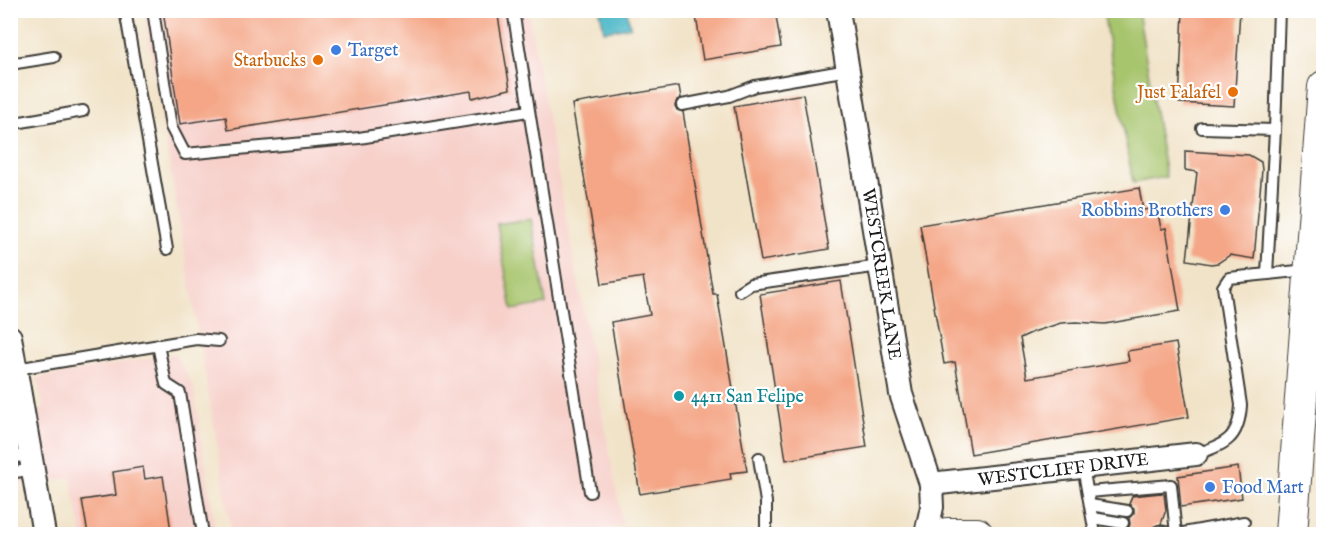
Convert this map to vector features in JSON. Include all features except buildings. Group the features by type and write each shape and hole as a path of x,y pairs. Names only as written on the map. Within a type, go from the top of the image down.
{"main road":[{"path":"1292,533 1322,145 1323,87"},
{"path":"946,534 977,534"}],"street":[{"name":"WESTCREEK LANE","path":"838,10 901,394 931,484 932,507 926,534"},
{"path":"10,337 16,369 21,445 44,534"},
{"name":"WESTCLIFF DRIVE","path":"931,484 1196,454"}],"lane":[{"path":"125,10 167,249"},
{"path":"153,10 171,127 185,154 359,138 528,111"},
{"path":"513,10 590,492"},
{"path":"1267,274 1279,10"},
{"path":"10,64 54,57"},
{"path":"682,105 729,96 755,86 848,69"},
{"path":"10,124 83,111"},
{"path":"1202,128 1275,130"},
{"path":"740,291 751,284 880,266"},
{"path":"1196,454 1219,446 1229,439 1237,431 1240,421 1241,405 1223,287 1229,278 1311,269"},
{"path":"16,369 196,339 219,341"},
{"path":"158,345 166,384 180,393 203,534"},
{"path":"10,473 21,445"},
{"path":"759,458 766,502 766,534"},
{"path":"1083,467 1095,534"},
{"path":"1088,492 1171,485 1169,518 1176,534"},
{"path":"1090,505 1127,511"},
{"path":"1093,518 1124,523"},
{"path":"1159,531 1176,534 1244,522"}],"shaded area":[{"path":"144,11 528,11 623,526 574,534 232,534"},
{"path":"175,354 193,386 216,534 82,534 71,478 11,485 11,415 44,409 37,378"}],"green space":[{"path":"1103,11 1138,11 1166,177 1133,183"},
{"path":"531,219 546,304 512,310 497,224"}],"water":[{"path":"600,11 627,11 630,27 604,31"}],"place":[{"name":"Target","path":"336,50"},
{"name":"Starbucks","path":"318,60"},
{"name":"Just Falafel","path":"1233,92"},
{"name":"Robbins Brothers","path":"1225,210"},
{"name":"4411 San Felipe","path":"679,396"},
{"name":"Food Mart","path":"1210,487"}]}
